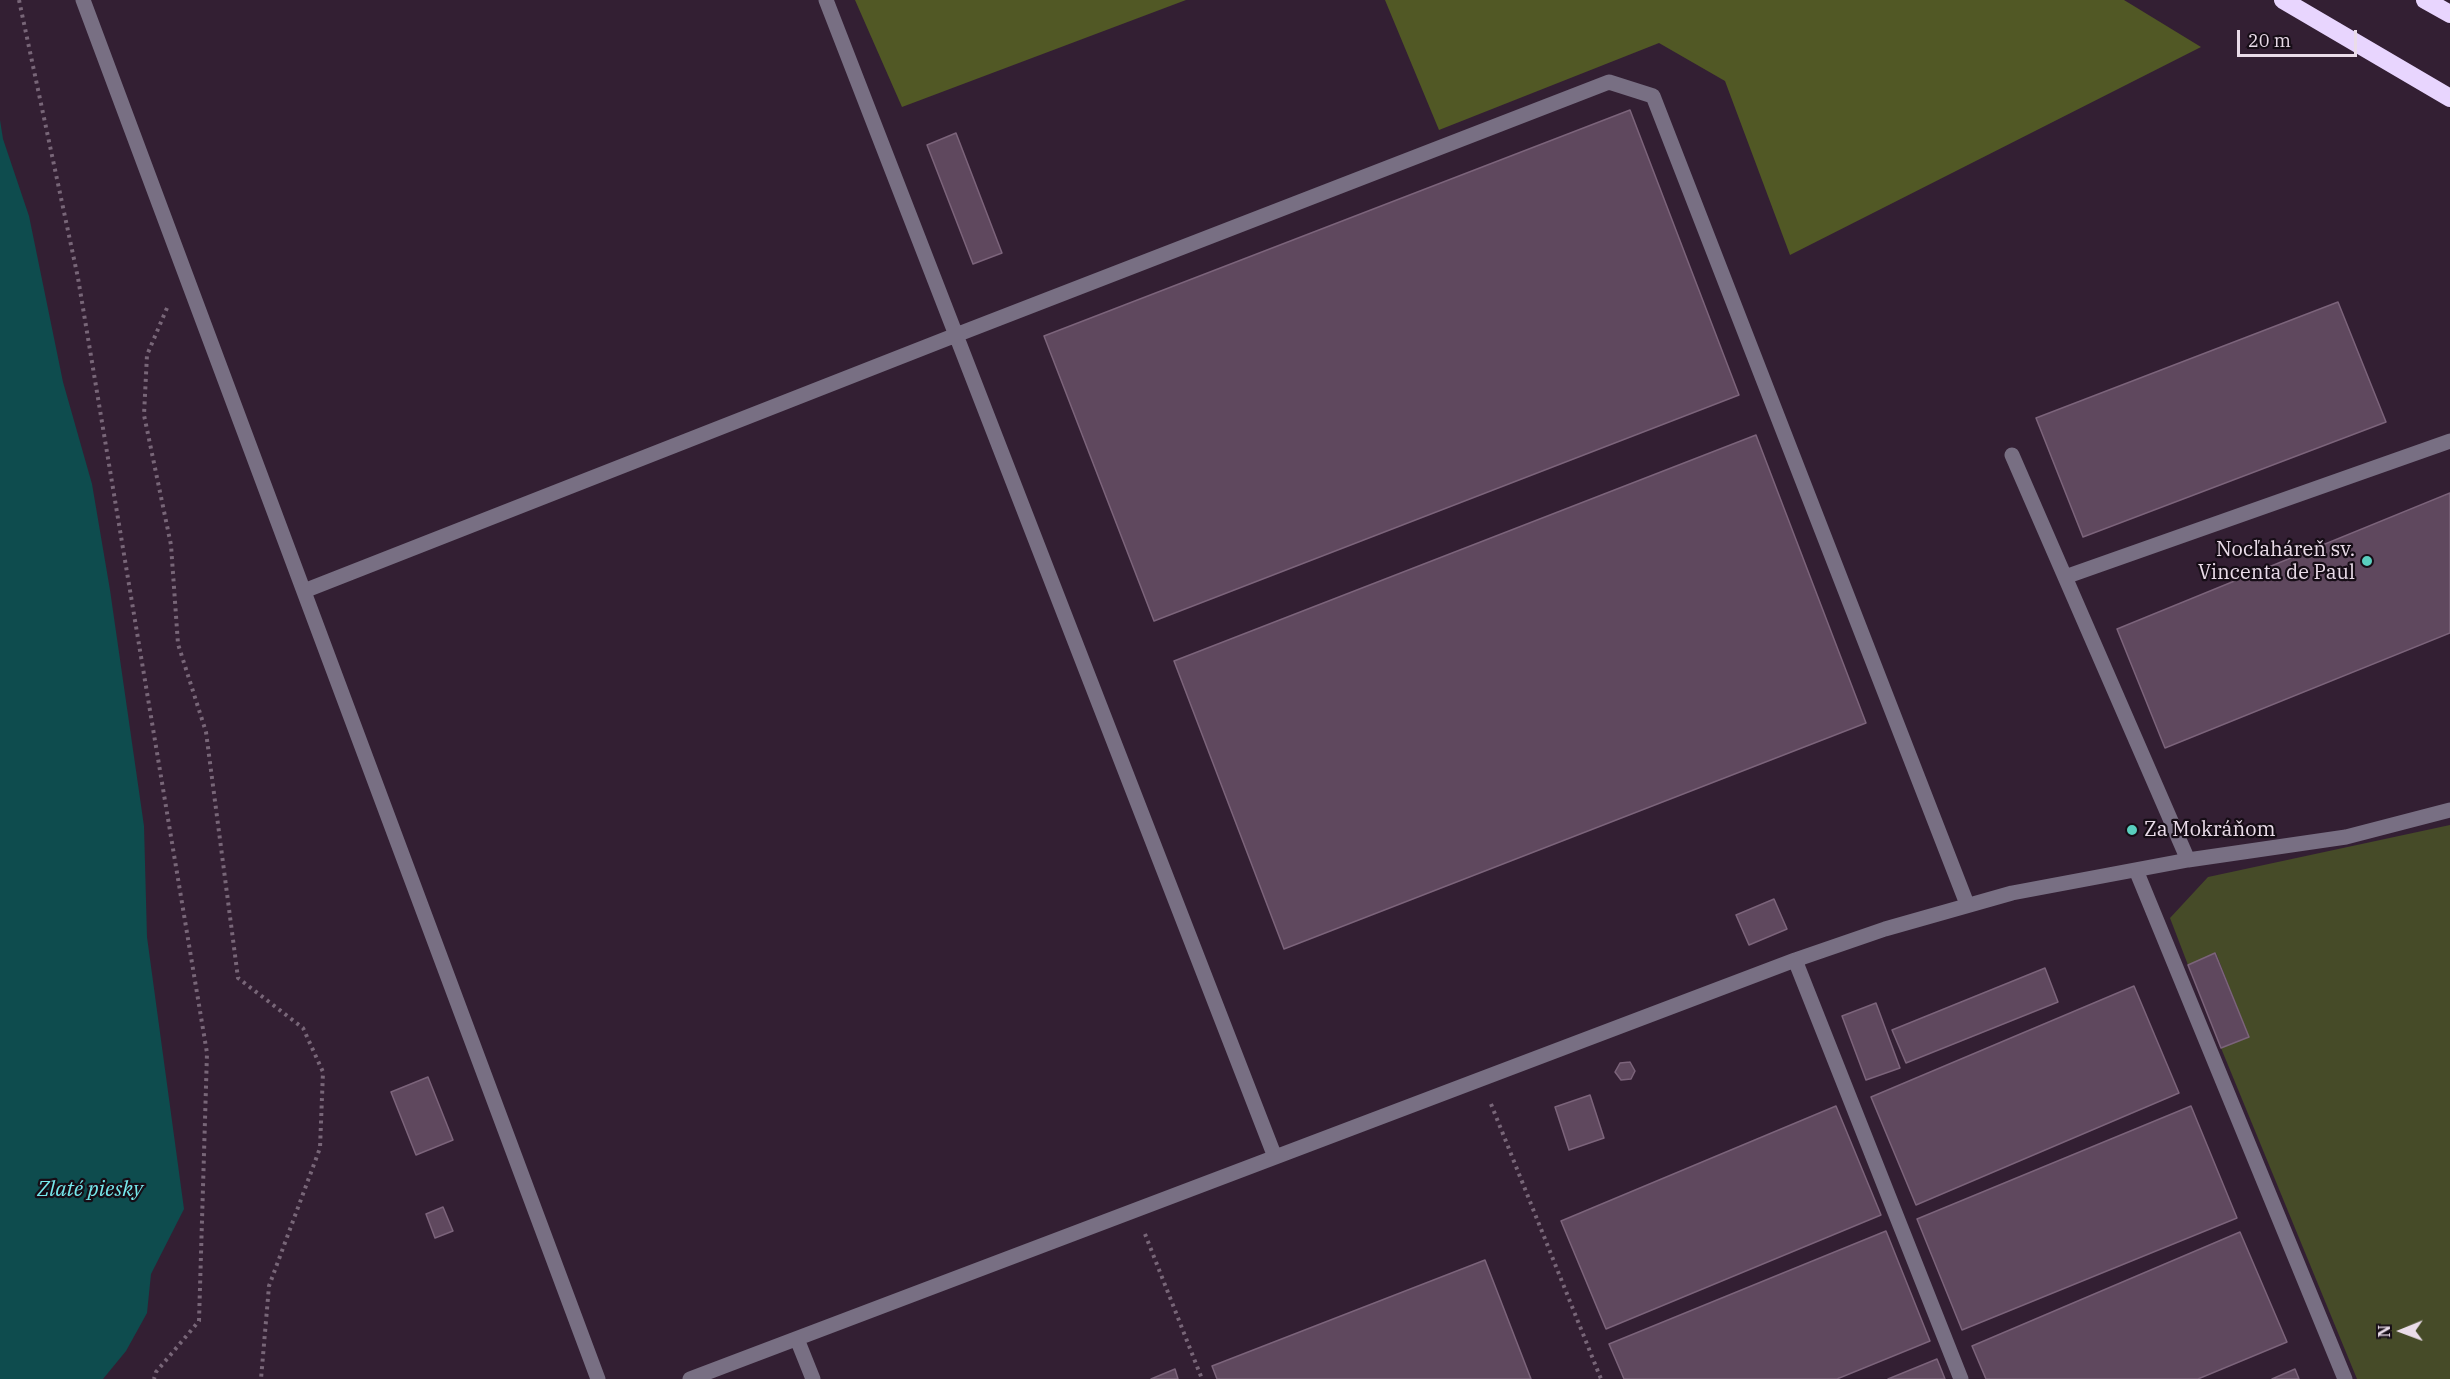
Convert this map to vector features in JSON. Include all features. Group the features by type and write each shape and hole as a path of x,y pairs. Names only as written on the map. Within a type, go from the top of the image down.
{"highway":[{"path":"2283,0 2450,98"},
{"path":"2426,0 2450,14"}],"street":[{"path":"83,0 598,1379"},
{"path":"826,0 1275,1157"},
{"path":"304,591 956,334 1609,82 1653,96 1967,904"},
{"path":"2065,577 2450,441"},
{"path":"2012,455 2188,860"},
{"path":"690,1379 1795,960 1885,929 2012,893 2188,860 2346,837 2450,810"},
{"path":"2136,870 2345,1379"},
{"path":"1795,960 1961,1379"},
{"path":"797,1339 813,1379"}],"path":[{"path":"19,0 78,278 207,1053 200,1321 156,1372 154,1379"},
{"path":"183,267 147,355 144,414 171,545 178,644 206,732 238,978 303,1028 323,1072 320,1148 269,1286 261,1379"},
{"path":"1480,1079 1601,1379"},
{"path":"1136,1210 1202,1379"}],"shaded area":[{"path":"855,0 1186,0 902,107"},
{"path":"1385,0 2124,0 2201,47 1790,255 1725,81 1659,43 1439,130"},
{"path":"2450,825 2450,1379 2357,1379 2221,1048 2249,1037 2216,953 2188,965 2170,918 2208,877"}],"water":[{"name":"Zlaté piesky","path":"0,120 3,139 29,216 63,382 92,484 110,590 144,826 147,937 184,1209 151,1274 147,1313 126,1351 103,1379 0,1379"}],"building":[{"path":"1630,110 1739,395 1154,621 1044,336"},
{"path":"956,133 1002,253 973,264 927,145"},
{"path":"2338,302 2386,422 2083,537 2036,418"},
{"path":"1756,435 1866,723 1284,949 1174,661"},
{"name":"Nocľaháreň sv. Vincenta de Paul","path":"2450,493 2450,633 2165,748 2117,629"},
{"path":"1774,899 1787,929 1749,945 1736,915"},
{"path":"2215,953 2249,1037 2221,1048 2188,965"},
{"path":"2045,968 2058,1002 1906,1063 1892,1030"},
{"path":"2134,986 2179,1093 1916,1205 1871,1097"},
{"path":"1876,1003 1900,1068 1866,1080 1842,1016"},
{"path":"1630,1062 1635,1071 1631,1079 1621,1080 1615,1072 1620,1063"},
{"path":"428,1077 453,1140 416,1155 391,1092"},
{"path":"1590,1095 1604,1138 1569,1150 1555,1107"},
{"path":"1836,1106 1881,1215 1606,1329 1561,1221"},
{"path":"2191,1106 2237,1218 1962,1330 1917,1219"},
{"path":"443,1207 453,1231 435,1238 426,1214"},
{"path":"1886,1231 1930,1341 1837,1379 1624,1379 1609,1344"},
{"path":"2240,1232 2287,1342 2198,1379 1986,1379 1972,1346"},
{"path":"1485,1260 1531,1379 1217,1379 1212,1366"},
{"path":"1937,1359 1945,1379 1888,1379"},
{"path":"1175,1369 1178,1379 1151,1379"},
{"path":"2295,1369 2299,1379 2272,1379"}],"place":[{"name":"Nocľaháreň sv. Vincenta de Paul","path":"2367,561"},
{"name":"Za Mokráňom","path":"2132,830"}]}
